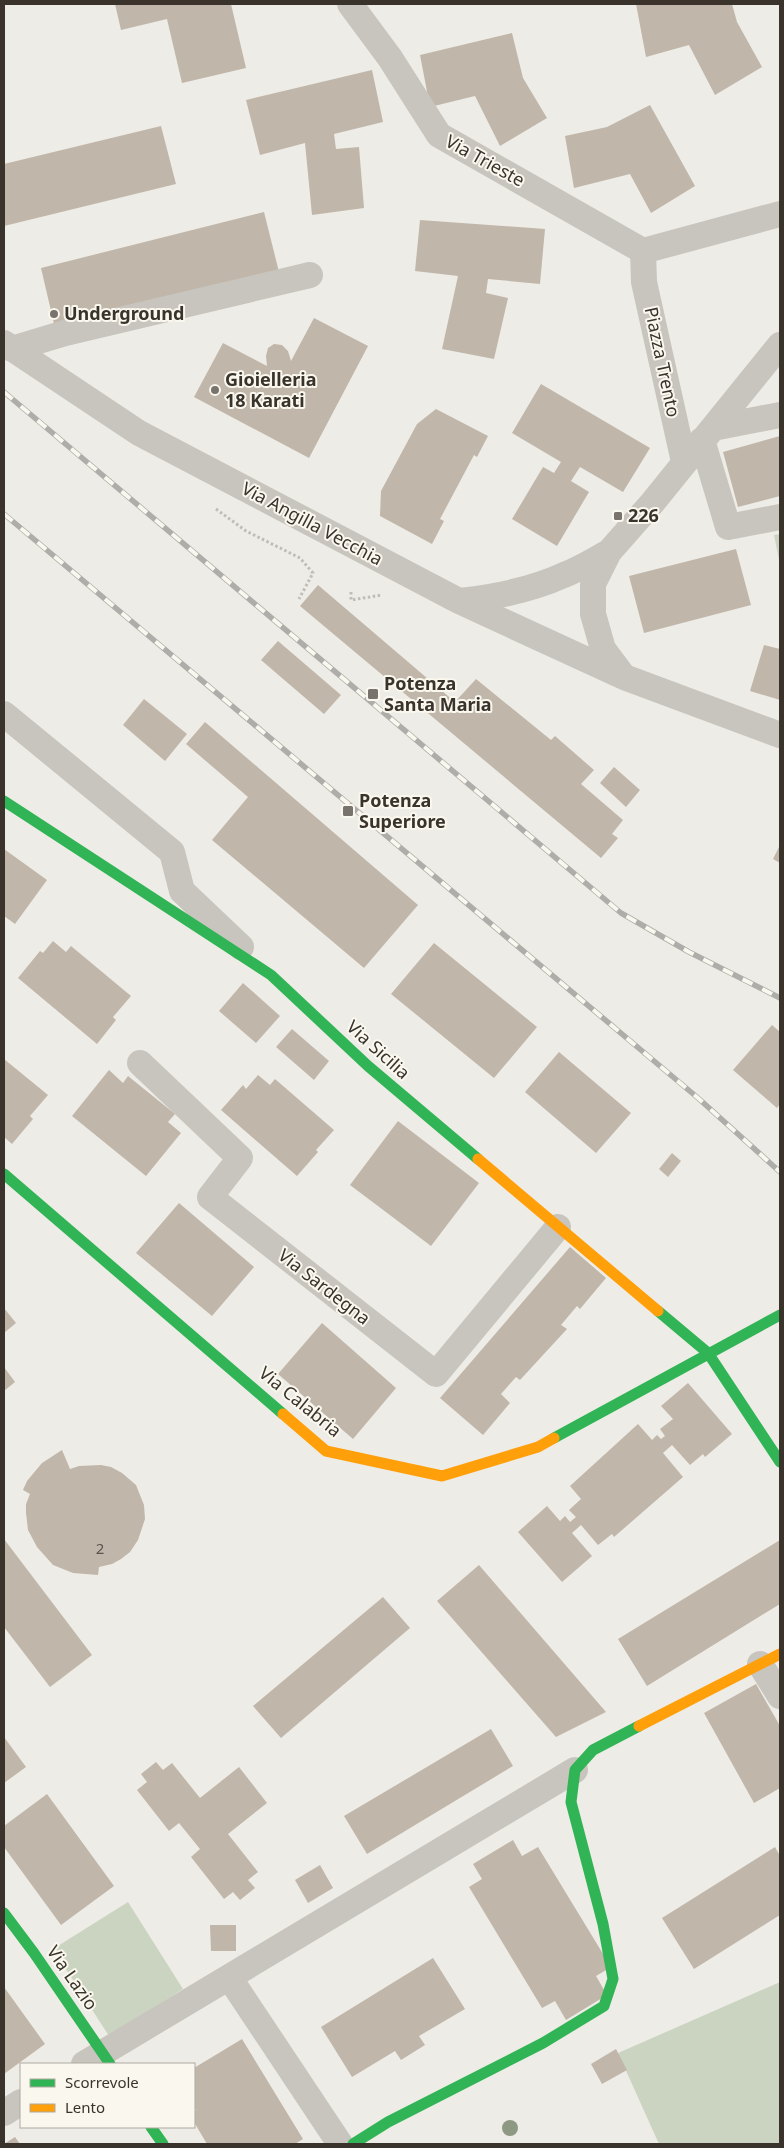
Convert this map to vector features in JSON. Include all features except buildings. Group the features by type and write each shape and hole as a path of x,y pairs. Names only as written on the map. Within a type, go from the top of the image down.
{"street":[{"name":"Via Trieste","path":"350,4 390,58 440,135 643,251"},
{"path":"643,251 780,214"},
{"name":"Piazza Trento","path":"643,251 644,282 684,462"},
{"name":"Via Angilla Vecchia","path":"8,346 310,275"},
{"name":"Via Angilla Vecchia","path":"8,346 139,433 459,601 624,677 780,735"},
{"path":"624,677 603,648 593,614 593,584 609,552 780,346"},
{"path":"708,434 780,415"},
{"path":"708,434 728,527 780,517"},
{"path":"459,601 492,598 537,586 565,575 609,552"},
{"path":"4,714 172,852 182,891 271,974"},
{"name":"Via Sicilia","path":"4,802 271,974 368,1066 708,1353 780,1462"},
{"name":"Via Sardegna","path":"140,1063 240,1158 210,1197 436,1374 558,1227"},
{"name":"Via Calabria","path":"4,1174 326,1450 442,1476 538,1447 780,1315"},
{"path":"99,2060 229,1977 574,1770 593,1750 770,1659 780,1696"},
{"path":"353,2144 388,2122 543,2043 604,2006 613,1979 604,1924 570,1802 574,1770"},
{"name":"Via Lazio","path":"4,1913 34,1953 99,2060"},
{"path":"229,1977 340,2144"},
{"path":"4,2113 20,2103"},
{"path":"152,2128 162,2144"}],"path":[{"path":"220,476 210,500 218,512 246,531 300,558 313,573 299,599"},
{"path":"351,592 351,600 390,594"}],"green space":[{"path":"780,534 780,565 774,535"},
{"path":"128,1902 183,1989 109,2036 53,1949"},
{"path":"780,1982 780,2144 659,2144 618,2053"}],"railway":[{"path":"4,392 621,913 689,952 780,998"},
{"path":"4,514 698,1098 780,1172"}],"traffic: fast":[{"path":"4,801 271,975 368,1066 478,1159"},
{"path":"4,1174 283,1414"},
{"path":"658,1311 708,1353 780,1462"},
{"path":"554,1438 780,1315"},
{"path":"353,2144 388,2122 543,2043 604,2006 613,1979 603,1924 571,1802 575,1770 593,1750 639,1726"},
{"path":"4,1913 34,1953 109,2063"},
{"path":"152,2128 163,2144"}],"traffic: slow":[{"path":"478,1159 658,1311"},
{"path":"283,1414 326,1451 442,1476 538,1447 554,1438"},
{"path":"639,1726 780,1654"}],"place":[{"name":"Underground","path":"54,314"},
{"name":"Gioielleria 18 Karati","path":"215,390"},
{"name":"226","path":"618,516"},
{"name":"Potenza Santa Maria","path":"373,694"},
{"name":"Potenza Superiore","path":"348,811"}]}
